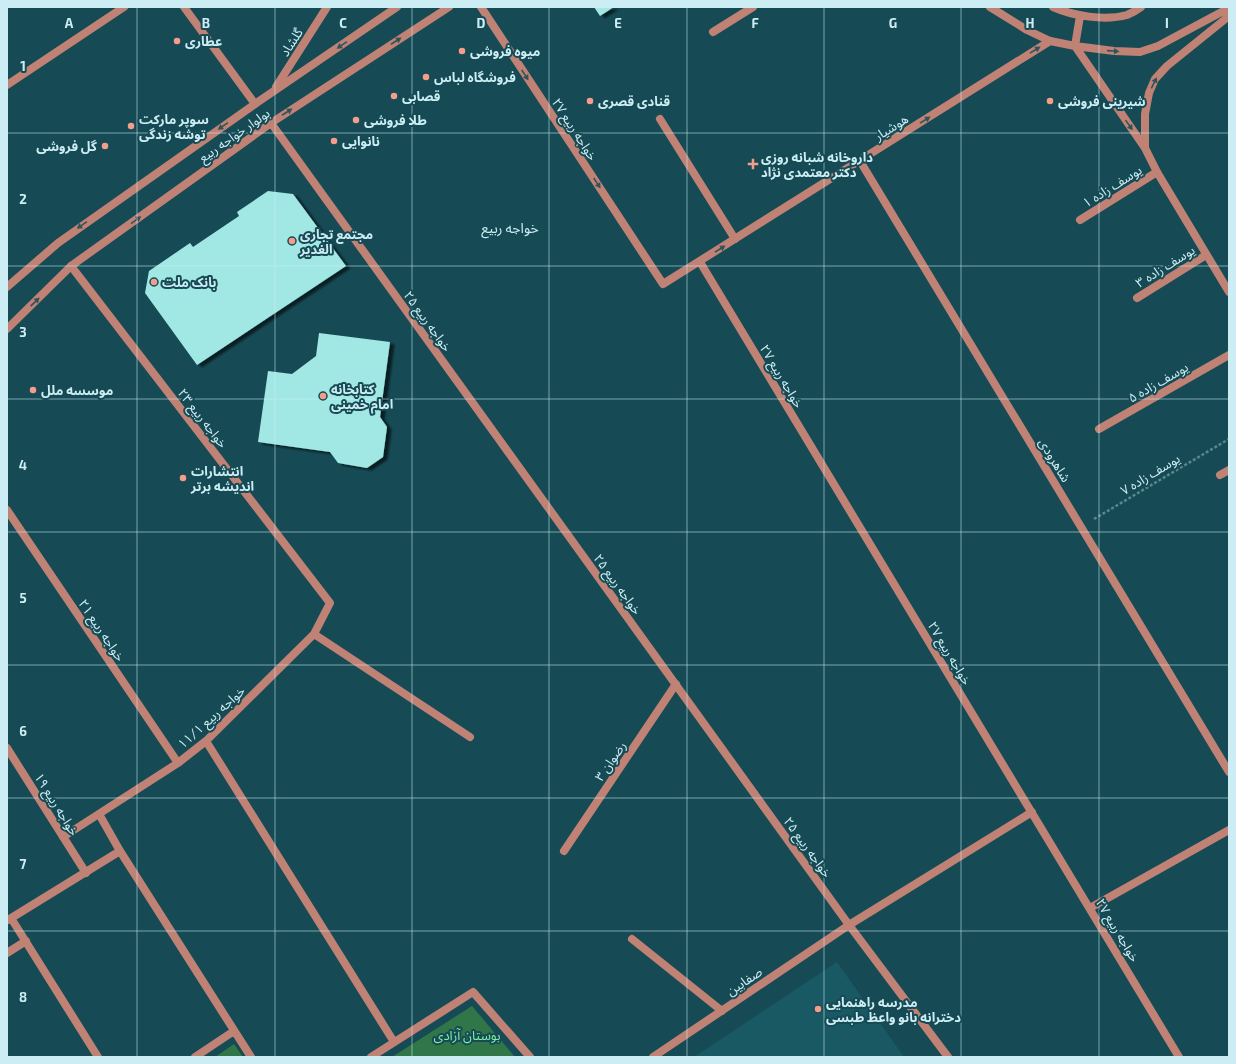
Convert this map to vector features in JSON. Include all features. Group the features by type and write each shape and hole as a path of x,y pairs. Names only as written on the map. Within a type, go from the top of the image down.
{"street":[{"path":"7,85 124,7"},
{"path":"184,7 255,104"},
{"name":"گلشاد","path":"274,91 327,7"},
{"name":"بولوار خواجه ربیع","path":"7,286 58,243 255,104 397,7"},
{"name":"بولوار خواجه ربیع","path":"7,329 71,266 271,123 449,7"},
{"name":"خواجه ربیع ۲۷","path":"481,7 663,284"},
{"path":"713,32 753,7"},
{"path":"990,7 1027,30 1050,41 1074,46 1114,51 1140,52 1158,46 1229,8"},
{"path":"1053,7 1080,16 1112,17 1128,15 1141,7"},
{"path":"1080,16 1074,46 1145,148 1157,172 1229,292"},
{"path":"1145,148 1144,114 1149,94 1155,79 1167,66 1229,16"},
{"name":"هوشیار","path":"663,284 1050,41"},
{"path":"660,119 735,239"},
{"name":"خواجه ربیع ۲۵","path":"271,123 849,926 948,1057"},
{"name":"شاهرودی","path":"860,161 1229,772"},
{"name":"یوسف زاده ۱","path":"1080,220 1157,172"},
{"name":"یوسف زاده ۳","path":"1137,298 1206,255"},
{"name":"خواجه ربیع ۲۷","path":"700,262 1180,1057"},
{"name":"خواجه ربیع ۲۳","path":"71,266 330,603"},
{"name":"یوسف زاده ۵","path":"1099,429 1229,355"},
{"path":"1220,475 1229,470"},
{"name":"خواجه ربیع ۲۱","path":"7,510 178,763"},
{"name":"خواجه ربیع ۱۱/۱","path":"63,837 178,763 206,741 314,634 330,603"},
{"path":"314,634 470,737"},
{"name":"رضوان ۳","path":"564,851 676,684"},
{"path":"206,741 394,1042"},
{"name":"خواجه ربیع ۱۹","path":"7,748 86,873"},
{"name":"صفابین","path":"653,1057 849,926 1032,812"},
{"path":"99,814 120,851 251,1057"},
{"path":"1090,908 1229,830"},
{"path":"98,1057 26,941 9,919 120,851"},
{"path":"632,939 722,1011"},
{"path":"7,953 26,941"},
{"path":"371,1057 473,992 530,1057"},
{"path":"195,1057 234,1031"}],"path":[{"name":"یوسف زاده ۷","path":"1081,527 1229,439"}],"shaded area":[{"name":"مدرسه راهنمایی دخترانه بانو واعظ طبسی","path":"837,962 904,1057 694,1057"}],"green space":[{"name":"بوستان آزادی","path":"472,1006 515,1057 392,1057"},
{"path":"234,1044 243,1057 215,1057"}],"building":[{"path":"594,7 614,7 600,16"},
{"path":"268,191 293,194 346,266 197,365 145,293 149,271 190,243 193,247 239,216 237,212"},
{"name":"کتابخانه امام خمینی","path":"319,333 390,342 380,417 387,427 383,457 367,468 338,463 330,452 258,442 268,371 292,374 316,356"}],"place":[{"name":"عطاری","path":"177,41"},
{"name":"میوه فروشی","path":"462,51"},
{"name":"فروشگاه لباس","path":"426,77"},
{"name":"قصابی","path":"394,96"},
{"name":"قنادی قصری","path":"590,101"},
{"name":"شیرینی فروشی","path":"1050,101"},
{"name":"طلا فروشی","path":"356,120"},
{"name":"سوپر مارکت توشه زندگی","path":"131,126"},
{"name":"نانوایی","path":"334,141"},
{"name":"گل فروشی","path":"105,146"},
{"name":"داروخانه شبانه روزی دکتر معتمدی نژاد","path":"753,164"},
{"name":"مجتمع تجاری الغدیر","path":"292,241"},
{"name":"بانک ملت","path":"154,282"},
{"name":"موسسه ملل","path":"33,390"},
{"name":"کتابخانه امام خمینی","path":"323,396"},
{"name":"انتشارات اندیشه برتر","path":"183,478"},
{"name":"مدرسه راهنمایی دخترانه بانو واعظ طبسی","path":"818,1009"}],"district":[{"name":"خواجه ربیع","path":"510,227"}]}
